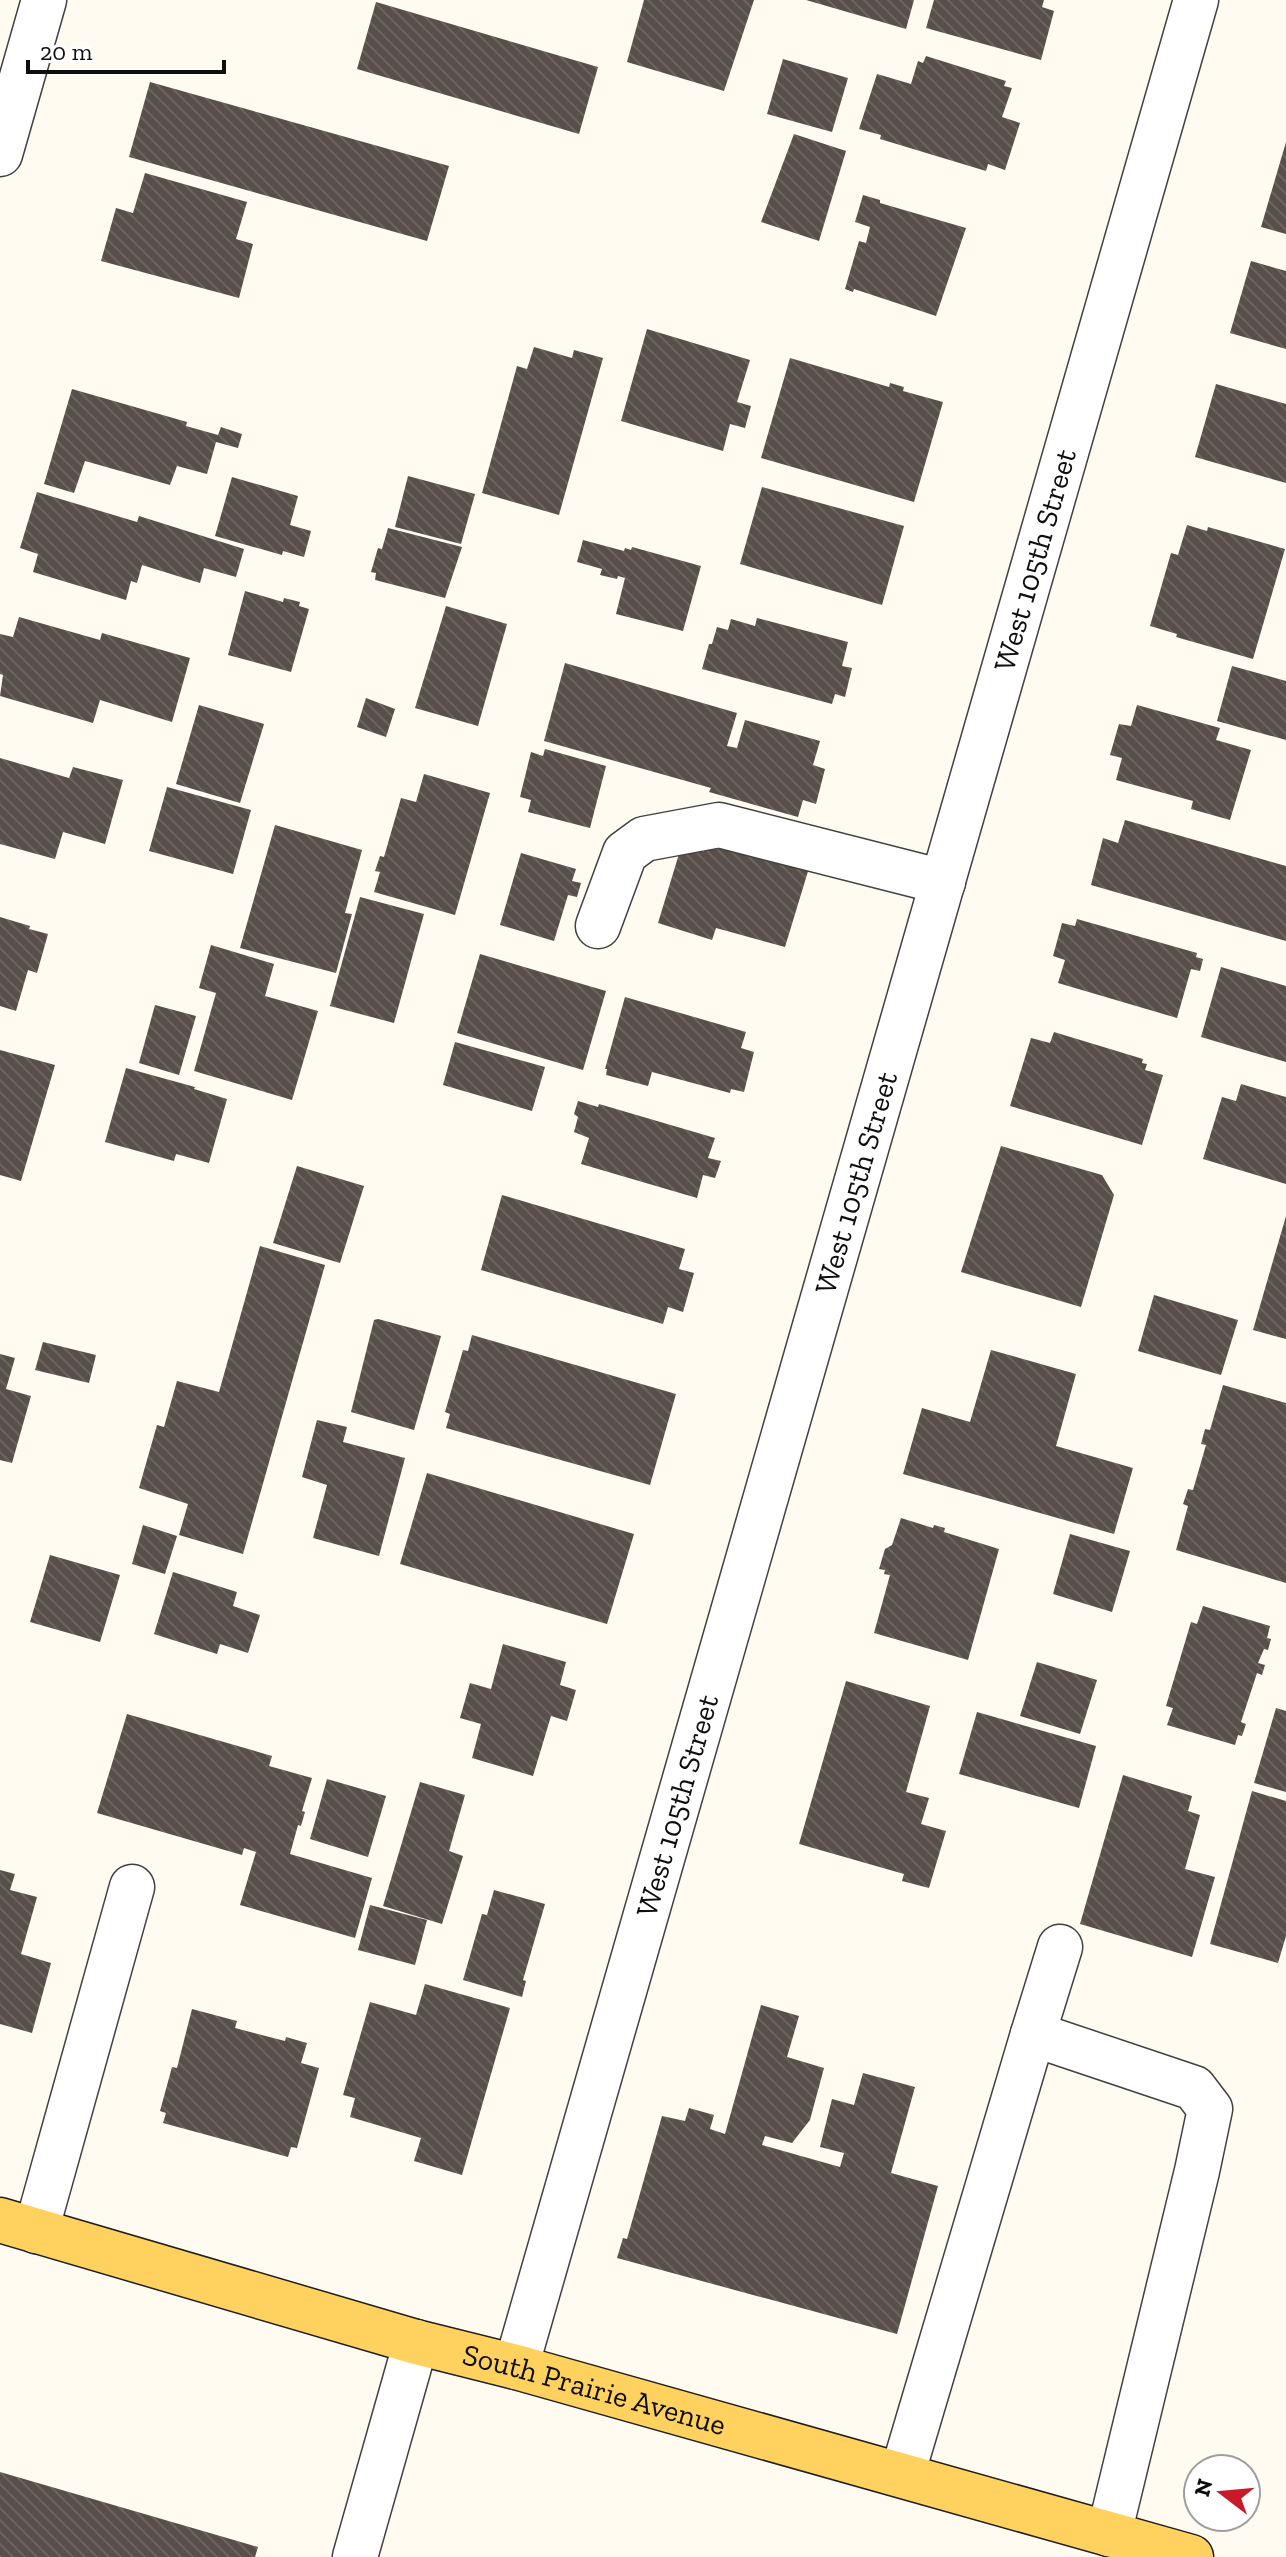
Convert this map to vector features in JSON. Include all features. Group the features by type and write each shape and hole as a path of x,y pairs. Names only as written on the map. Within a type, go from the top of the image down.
{"main road":[{"name":"South Prairie Avenue","path":"18,2225 416,2342 516,2367 1191,2557"}],"street":[{"path":"0,154 8,96 44,0"},
{"name":"West 105th Street","path":"516,2367 1196,0"},
{"path":"598,926 625,853 644,839 719,825 943,882"},
{"path":"18,2225 132,1887"},
{"path":"902,2475 1060,1947"},
{"path":"1033,2034 1194,2088 1210,2109 1109,2534"},
{"path":"355,2557 416,2342"}],"building":[{"path":"644,0 754,0 724,91 627,62"},
{"path":"806,0 914,0 906,29"},
{"path":"934,0 1044,0 1042,7 1054,11 1041,60 926,28"},
{"path":"376,2 598,67 579,134 357,69"},
{"path":"926,56 1006,81 1004,86 1012,88 1002,117 1020,123 1005,170 988,164 986,171 880,139 881,135 859,129 877,74 911,84 918,61 923,63"},
{"path":"783,59 848,78 832,132 767,114"},
{"path":"150,82 449,166 427,241 129,157"},
{"path":"794,134 846,151 819,241 761,222"},
{"path":"1286,142 1286,234 1261,227"},
{"path":"145,173 247,202 236,239 253,244 239,298 101,261 116,208 133,213"},
{"path":"863,195 880,200 880,203 966,228 936,316 854,289 853,292 845,289 859,241 866,243 870,227 855,222"},
{"path":"1251,261 1286,271 1286,349 1230,333"},
{"path":"647,329 750,360 737,402 751,406 745,428 730,424 723,451 621,421"},
{"path":"534,347 572,358 574,350 603,358 559,515 482,493 517,366 527,369"},
{"path":"790,358 889,387 890,383 904,387 903,391 943,402 914,502 761,458"},
{"path":"1216,384 1286,404 1286,483 1195,457"},
{"path":"72,389 187,422 186,426 218,435 221,427 242,434 238,448 216,442 207,474 177,466 170,485 85,461 74,493 44,484"},
{"path":"408,476 475,494 461,544 395,527"},
{"path":"232,477 298,496 290,525 311,531 304,557 283,551 282,555 215,536"},
{"path":"762,487 904,526 882,605 740,564"},
{"path":"37,492 137,522 139,516 244,549 236,577 204,568 200,583 142,565 137,583 131,581 126,600 33,572 38,554 20,548"},
{"path":"1187,525 1207,531 1208,527 1285,549 1253,659 1176,637 1177,634 1150,626 1171,553 1178,555"},
{"path":"388,528 462,547 445,598 375,580 376,573 371,572"},
{"path":"583,540 624,551 632,547 701,566 683,631 616,614 625,578 600,575 602,569 577,562"},
{"path":"245,591 283,602 284,598 300,602 299,606 309,609 291,672 228,655"},
{"path":"446,606 507,624 478,726 415,708"},
{"path":"19,617 100,640 102,633 190,658 172,722 100,700 93,723 0,696 3,675 0,674 0,634 13,637"},
{"path":"757,618 848,642 842,666 852,668 845,697 835,694 832,704 702,669 717,627 728,630 731,619 755,626"},
{"path":"565,663 737,713 727,746 737,748 745,720 820,741 813,765 825,769 816,804 803,800 798,817 709,792 711,788 544,741"},
{"path":"1232,666 1286,681 1286,740 1217,721"},
{"path":"366,698 395,709 386,737 357,727"},
{"path":"199,705 264,724 240,803 176,784"},
{"path":"1137,705 1220,728 1216,740 1251,750 1230,820 1191,809 1193,801 1116,780 1122,758 1110,755 1119,724 1131,726"},
{"path":"545,749 606,766 590,828 528,812 531,800 520,797 531,752 543,756"},
{"path":"0,758 69,778 73,767 123,780 105,844 63,832 55,859 0,844"},
{"path":"424,774 490,793 455,915 374,892 380,872 375,871 380,856 384,857 401,798 416,802"},
{"path":"167,787 251,810 233,874 149,851"},
{"path":"1125,820 1286,866 1286,941 1091,885 1103,838 1118,843"},
{"path":"275,825 362,850 345,913 352,914 336,973 240,948"},
{"path":"707,841 809,868 785,947 716,928 712,940 658,923 682,844 704,852"},
{"path":"521,853 576,869 572,881 581,883 577,897 568,895 554,941 500,925"},
{"path":"360,897 424,914 394,1023 330,1006"},
{"path":"0,917 48,934 37,973 28,970 16,1011 0,1006"},
{"path":"1077,919 1197,953 1196,957 1203,959 1200,971 1191,969 1177,1018 1058,983 1065,960 1053,956 1062,923 1075,926"},
{"path":"211,945 274,964 265,996 318,1011 292,1100 194,1071 216,993 199,988"},
{"path":"480,954 606,991 583,1070 457,1033"},
{"path":"1221,967 1286,986 1286,1062 1201,1037"},
{"path":"625,997 746,1032 741,1048 754,1052 744,1092 731,1089 730,1093 652,1072 648,1086 606,1075"},
{"path":"155,1005 196,1016 179,1075 139,1063"},
{"path":"1054,1032 1143,1059 1142,1063 1147,1064 1145,1070 1163,1075 1142,1145 1010,1106 1031,1038 1050,1043"},
{"path":"455,1042 545,1067 532,1111 443,1085"},
{"path":"0,1050 55,1065 21,1181 0,1175"},
{"path":"126,1068 227,1099 209,1163 176,1154 174,1161 105,1142"},
{"path":"1241,1084 1286,1097 1286,1184 1203,1159 1222,1097 1236,1101"},
{"path":"578,1101 598,1107 599,1104 715,1138 708,1158 721,1161 715,1178 703,1175 697,1198 581,1164 589,1138 574,1132"},
{"path":"1001,1146 1102,1175 1114,1195 1081,1307 961,1272"},
{"path":"297,1166 364,1186 340,1263 273,1243"},
{"path":"502,1195 685,1249 679,1269 694,1273 683,1312 668,1307 663,1324 481,1270"},
{"path":"1286,1216 1286,1339 1253,1330"},
{"path":"260,1246 325,1265 243,1554 179,1535 188,1504 139,1488 157,1425 164,1427 177,1381 219,1392"},
{"path":"1154,1295 1238,1320 1221,1375 1138,1351"},
{"path":"374,1320 441,1336 414,1430 351,1412"},
{"path":"472,1335 676,1394 650,1485 446,1428 450,1414 445,1412 463,1350 468,1351"},
{"path":"43,1342 96,1355 89,1383 35,1370"},
{"path":"991,1350 1076,1374 1056,1446 1133,1468 1114,1534 903,1474 922,1408 970,1422"},
{"path":"0,1354 15,1358 6,1389 31,1396 12,1463 0,1460"},
{"path":"1223,1385 1286,1403 1286,1583 1176,1550 1188,1506 1183,1504 1188,1489 1193,1490 1206,1445 1201,1444 1205,1429 1210,1430"},
{"path":"317,1420 347,1427 343,1442 405,1458 379,1556 313,1538 327,1485 302,1477"},
{"path":"427,1473 634,1534 607,1624 400,1564"},
{"path":"901,1518 933,1528 934,1525 945,1528 944,1532 999,1549 968,1660 874,1633 890,1575 879,1569 885,1549 892,1545"},
{"path":"143,1525 177,1536 165,1574 132,1564"},
{"path":"1070,1534 1130,1551 1112,1612 1053,1594"},
{"path":"50,1555 120,1575 100,1642 30,1622"},
{"path":"173,1572 237,1592 233,1606 260,1615 248,1653 220,1644 217,1654 154,1634"},
{"path":"1203,1606 1270,1626 1268,1650 1264,1649 1258,1663 1265,1665 1262,1675 1257,1673 1241,1722 1246,1724 1235,1745 1167,1725 1173,1708 1166,1706 1191,1622 1197,1624"},
{"path":"503,1644 566,1662 560,1685 576,1690 567,1721 551,1716 533,1776 472,1758 481,1724 460,1718 470,1683 491,1689"},
{"path":"1037,1662 1097,1680 1080,1734 1020,1716"},
{"path":"846,1681 930,1706 906,1792 929,1798 921,1824 946,1831 929,1888 902,1881 904,1874 799,1844"},
{"path":"1276,1708 1286,1711 1286,1792 1254,1783"},
{"path":"977,1712 1096,1746 1079,1808 959,1774"},
{"path":"127,1714 272,1756 269,1766 312,1778 301,1826 298,1825 290,1854 372,1878 355,1938 240,1905 256,1852 244,1848 242,1855 97,1813"},
{"path":"1123,1775 1192,1796 1188,1811 1200,1815 1185,1869 1215,1877 1192,1957 1080,1924"},
{"path":"327,1779 386,1796 368,1857 310,1839"},
{"path":"420,1782 465,1795 449,1851 463,1856 442,1924 383,1906"},
{"path":"1252,1791 1286,1801 1286,1936 1278,1963 1210,1944"},
{"path":"0,1870 15,1874 10,1890 37,1897 21,1954 51,1963 32,2033 0,2024"},
{"path":"494,1890 545,1904 523,1980 526,1981 522,1997 463,1980 482,1914 487,1915"},
{"path":"370,1905 427,1920 415,1965 358,1950"},
{"path":"425,1984 510,2008 462,2175 414,2161 421,2138 350,2117 355,2098 343,2095 370,2002 416,2015"},
{"path":"761,2005 799,2016 787,2057 824,2068 810,2120 792,2143 765,2136 762,2145 840,2167 844,2153 820,2147 832,2099 854,2105 863,2073 915,2087 891,2173 938,2186 897,2334 617,2258 623,2238 627,2239 662,2116 685,2121 689,2108 714,2115 710,2129 725,2134"},
{"path":"192,2009 237,2021 235,2028 285,2041 286,2037 307,2043 301,2063 319,2068 297,2148 291,2147 288,2157 163,2123 166,2113 160,2111 172,2067 177,2068"},
{"path":"0,2472 258,2547 255,2557 0,2557"}]}
